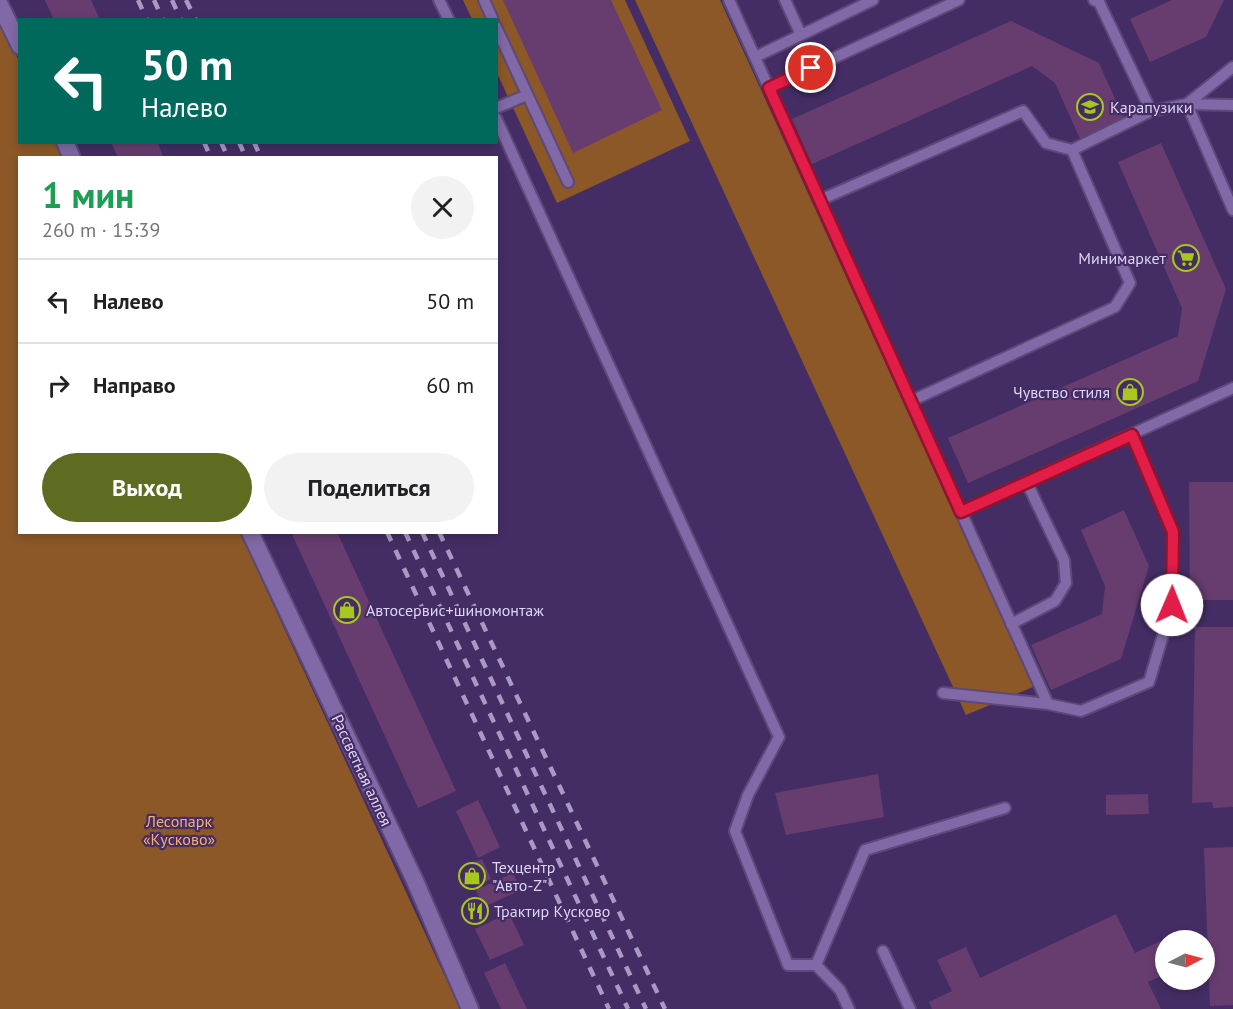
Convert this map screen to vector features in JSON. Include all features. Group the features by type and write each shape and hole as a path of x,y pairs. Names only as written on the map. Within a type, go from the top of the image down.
{"street":[{"path":"0,4 18,42"},
{"name":"Рассветная аллея","path":"251,534 416,883 470,1009"}],"lane":[{"path":"439,0 448,18"},
{"path":"484,0 492,18"},
{"path":"729,0 1048,704"},
{"path":"785,0 801,35"},
{"path":"755,57 873,0"},
{"path":"769,88 959,0"},
{"path":"1098,1 1151,111"},
{"path":"498,31 568,182"},
{"path":"1187,104 1233,67"},
{"path":"498,107 528,94"},
{"path":"820,200 1023,111 1046,143 1072,150 1151,111 1187,104 1233,105"},
{"path":"1187,104 1233,210"},
{"path":"498,122 779,736 748,795 735,831 788,965 816,965 840,990 849,1009"},
{"path":"911,401 1115,307 1130,283 1072,150"},
{"path":"961,512 1233,388"},
{"path":"943,693 1048,704 1081,711 1149,682 1172,605 1173,532 1132,435"},
{"path":"1011,624 1055,601 1066,583 1064,560 1028,483"},
{"path":"816,965 865,850 1005,808"},
{"path":"883,951 910,1009"}],"green space":[{"path":"463,0 625,0 690,141 557,203 498,75 498,18 472,18"},
{"path":"635,0 720,0 1033,687 966,715"},
{"name":"Лесопарк «Кусково»","path":"0,20 18,59 18,144 59,144 65,156 18,156 18,534 240,534 460,1009 0,1009"}],"building":[{"path":"45,0 91,0 99,18 53,18"},
{"path":"503,0 611,0 662,110 573,153"},
{"path":"1172,0 1224,0 1206,37 1150,62 1130,19"},
{"path":"1011,21 1099,63 1124,119 1080,139 1055,83 1032,66 812,164 792,119"},
{"path":"1161,143 1226,289 1198,381 968,483 948,438 1178,336 1182,308 1118,162"},
{"path":"112,144 158,144 163,156 117,156"},
{"path":"1189,482 1233,482 1233,600 1190,600"},
{"path":"1124,510 1149,566 1121,659 1051,690 1031,645 1102,614 1105,586 1081,530"},
{"path":"292,534 338,534 456,791 418,808"},
{"path":"1195,627 1233,627 1233,807 1213,808 1212,802 1192,803"},
{"path":"878,774 884,817 786,835 775,793"},
{"path":"1148,794 1149,814 1106,815 1106,795"},
{"path":"478,800 500,847 478,858 456,811"},
{"path":"1233,847 1233,1005 1210,1006 1209,990 1215,990 1215,930 1207,930 1204,848"},
{"path":"482,859 491,879 469,890 459,869"},
{"path":"513,873 521,890 484,907 476,890"},
{"path":"509,913 524,945 490,960 475,929"},
{"path":"1116,914 1135,953 1155,944 1155,979 1148,982 1161,1009 932,1009 929,1002 952,991 937,960 966,947 980,978"},
{"path":"505,963 527,1009 501,1009 484,973"}],"railway":[{"path":"138,0 146,18"},
{"path":"154,0 162,18"},
{"path":"172,0 180,18"},
{"path":"186,0 195,18"},
{"path":"205,144 210,156"},
{"path":"222,144 227,156"},
{"path":"240,144 245,156"},
{"path":"255,144 260,156"},
{"path":"388,534 609,1009"},
{"path":"406,534 628,1009"},
{"path":"423,534 646,1009"},
{"path":"440,534 665,1009"}],"place":[{"name":"Карапузики","path":"1090,107"},
{"name":"Минимаркет","path":"1186,258"},
{"name":"Чувство стиля","path":"1130,392"},
{"name":"Автосервис+шиномонтаж","path":"347,610"},
{"name":"Техцентр \"Авто-Z\"","path":"472,876"},
{"name":"Трактир Кусково","path":"475,911"}],"route":[{"path":"811,68 769,88 961,512 1132,435 1173,532 1172,605"}]}
